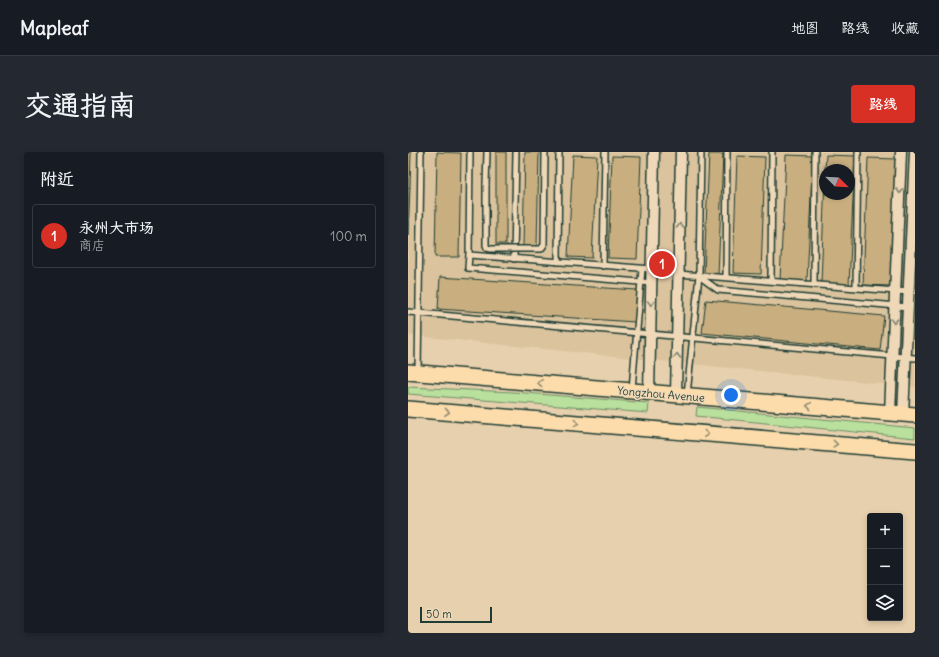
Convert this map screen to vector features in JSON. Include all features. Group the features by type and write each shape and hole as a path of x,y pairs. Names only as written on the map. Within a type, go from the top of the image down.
{"main road":[{"name":"Yongzhou Avenue","path":"413,372 903,414"},
{"path":"408,408 915,451"}],"street":[{"path":"649,393 652,283 647,269 654,152"},
{"path":"681,152 677,336 682,396"},
{"path":"901,152 892,356 903,414"},
{"path":"903,414 910,358 908,307 915,152"}],"lane":[{"path":"413,372 419,312 420,152"},
{"path":"470,152 468,268 652,283"},
{"path":"487,152 486,245 487,248 491,249 540,249 544,245 546,152"},
{"path":"514,259 516,152"},
{"path":"558,262 559,152"},
{"path":"603,266 605,152"},
{"path":"682,396 693,338 699,275 701,152"},
{"path":"726,278 727,152"},
{"path":"771,281 772,152"},
{"path":"814,285 815,152"},
{"path":"856,288 858,152"},
{"path":"469,255 647,269 641,282 632,391"},
{"path":"678,274 909,292"},
{"path":"699,275 718,290 908,307"},
{"path":"408,312 910,358"}],"shaded area":[{"path":"408,152 915,152 915,387 408,335"}],"green space":[{"path":"408,387 513,392 649,403 648,413 408,394"},
{"path":"697,407 915,428 915,438 696,416"}],"building":[{"path":"408,152 411,152 410,188 408,188"},
{"path":"437,152 461,153 459,257 435,257"},
{"path":"496,152 506,152 506,244 496,244"},
{"path":"525,152 539,152 537,246 523,246"},
{"path":"709,154 723,154 718,275 704,274"},
{"path":"573,155 597,156 592,258 568,257"},
{"path":"786,155 813,156 807,281 780,280"},
{"path":"826,155 855,156 855,164 825,164"},
{"path":"612,156 641,157 637,259 608,258"},
{"path":"737,156 765,157 761,274 733,273"},
{"path":"868,158 896,159 890,286 863,285"},
{"path":"408,188 410,188 408,235"},
{"path":"824,200 853,200 849,285 821,284"},
{"path":"440,277 637,290 635,322 438,309"},
{"path":"706,300 884,316 880,350 702,333"}],"place":[{"name":"永州大市场","path":"662,264"}]}
